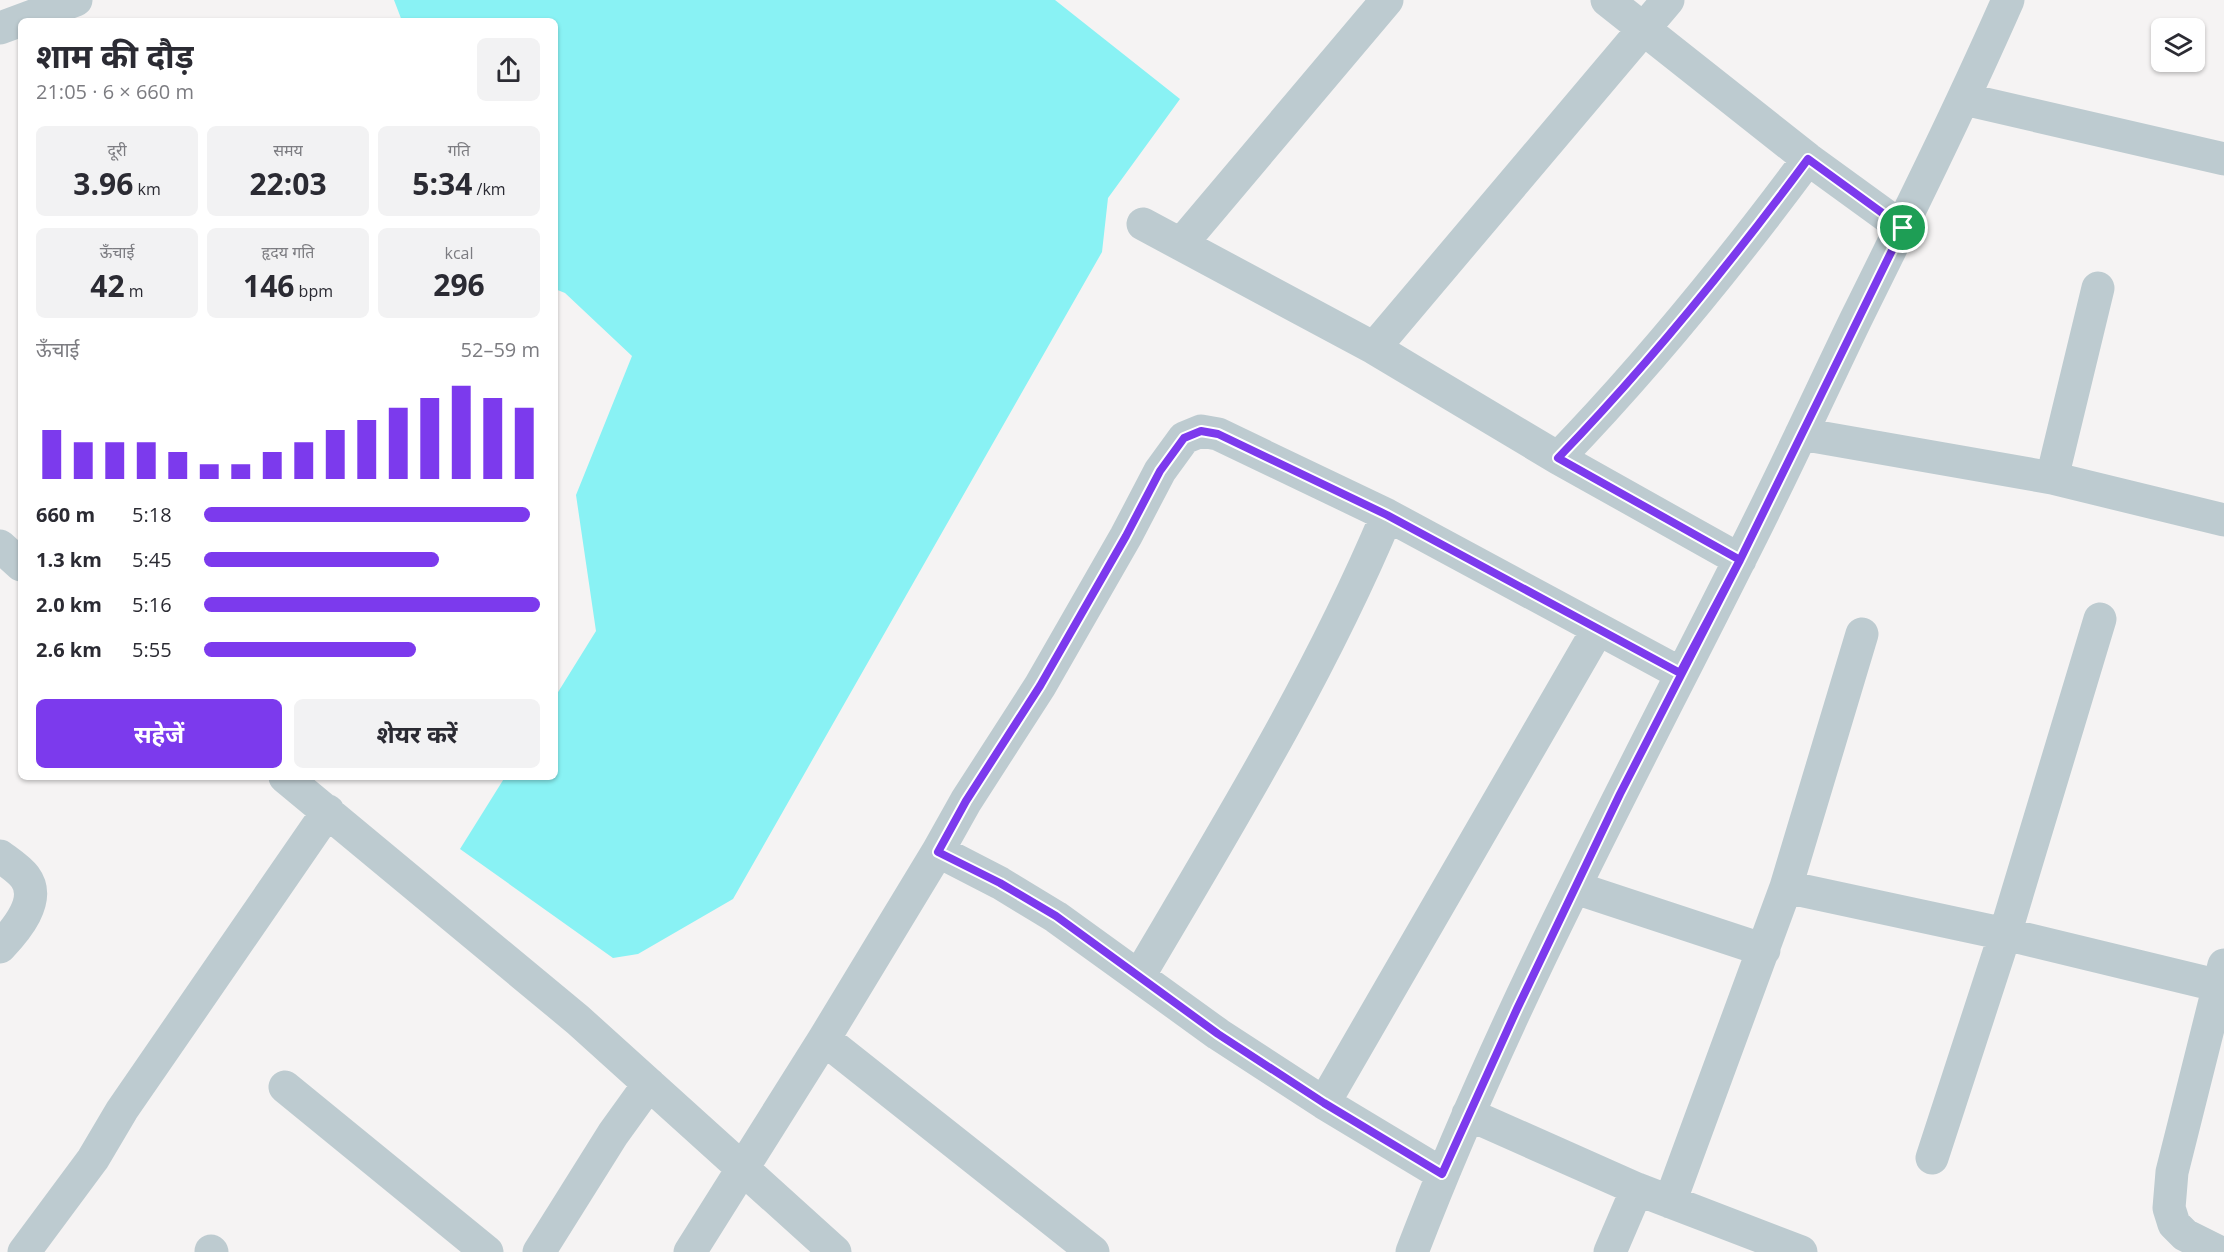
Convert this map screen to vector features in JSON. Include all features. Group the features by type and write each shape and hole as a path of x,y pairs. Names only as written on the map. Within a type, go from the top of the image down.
{"street":[{"path":"27,18 76,0"},
{"path":"1182,243 1387,0"},
{"path":"1607,0 1808,159 1903,228"},
{"path":"1374,348 1668,0"},
{"path":"1412,1252 1468,1114 1680,673 1740,560 1903,228 2008,0"},
{"path":"0,28 18,21"},
{"path":"1964,99 2224,159"},
{"path":"1558,458 1618,397 1678,327 1808,159"},
{"path":"1143,224 1374,348 1558,458 1740,560"},
{"path":"2052,478 2097,288"},
{"path":"690,1252 824,1039 938,852 966,801 1040,686 1126,536 1160,471 1184,438 1201,431 1218,434 1387,515 1680,673"},
{"path":"1801,434 2052,478 2224,520"},
{"path":"1139,976 1292,715 1344,613 1387,515"},
{"path":"1932,1158 2005,934 2100,619"},
{"path":"1324,1103 1598,629"},
{"path":"1670,1202 1786,887 1862,634"},
{"path":"289,780 578,1020 743,1166 835,1252"},
{"path":"24,1252 93,1159 122,1110 328,812"},
{"path":"938,852 1000,883 1056,916 1218,1034 1324,1103 1442,1174"},
{"path":"0,856 24,876 31,887 31,902 0,947"},
{"path":"1786,887 2222,979 2172,1172 2169,1208 2174,1224 2185,1235 2219,1252"},
{"path":"1576,888 1764,950"},
{"path":"824,1039 1093,1252"},
{"path":"539,1252 607,1144 649,1084"},
{"path":"285,1087 487,1252"},
{"path":"1468,1114 1637,1189 1801,1252"},
{"path":"1610,1252 1637,1189"}],"water":[{"path":"394,0 1055,0 1180,99 1108,198 1102,252 733,899 638,954 613,958 460,849 503,780 558,780 558,692 596,631 576,495 632,356 565,293 558,290 558,18 401,18"}],"route":[{"path":"1903,228 1740,560 1680,673 1387,515 1218,434 1201,431 1184,438 1160,471 1126,536 1040,686 966,801 938,852 1000,883 1056,916 1218,1034 1324,1103 1442,1174 1517,1009 1620,794 1680,673 1710,616 1740,560 1558,458 1618,397 1678,327 1808,159 1903,228"}]}
